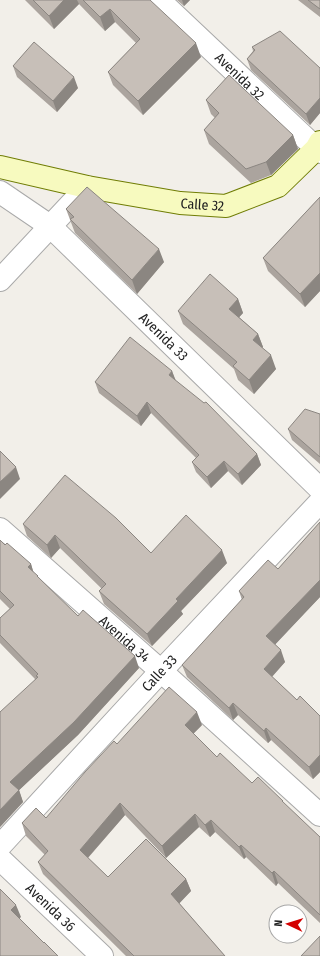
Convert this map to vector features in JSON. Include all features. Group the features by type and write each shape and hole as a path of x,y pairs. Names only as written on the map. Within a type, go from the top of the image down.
{"main road":[{"name":"Calle 32","path":"0,167 87,187 180,203 226,206 278,186 319,147"}],"street":[{"name":"Avenida 32","path":"159,0 319,147"},
{"path":"0,280 87,187"},
{"name":"Avenida 33","path":"0,192 50,226 320,489"},
{"name":"Calle 33","path":"0,846 161,671 320,502"},
{"name":"Avenida 34","path":"0,529 161,671 320,815"},
{"name":"Avenida 36","path":"0,859 102,956"}],"building":[{"path":"33,0 64,0 49,16"},
{"path":"83,0 150,0 196,43 138,101 108,72 140,39 110,9 100,17"},
{"path":"308,0 320,0 320,9"},
{"path":"280,31 320,68 320,98 306,114 247,59 255,50 252,47"},
{"path":"34,42 74,77 53,101 13,66"},
{"path":"229,75 293,135 266,162 246,169 204,130 219,113 206,100"},
{"path":"87,187 159,249 132,280 70,219 74,217 66,209"},
{"path":"320,197 320,273 300,294 263,258"},
{"path":"210,274 238,299 229,309 258,334 253,340 271,355 249,380 233,366 237,362 178,311"},
{"path":"130,337 172,371 169,375 204,403 206,402 257,454 238,474 224,461 207,477 192,462 199,455 147,402 137,416 95,382"},
{"path":"305,409 320,414 320,457 288,429"},
{"path":"0,451 16,467 0,482"},
{"path":"65,475 116,518 151,553 186,515 222,550 176,599 178,601 147,634 99,591 106,584 55,535 47,545 23,524"},
{"path":"320,522 320,580 266,636 281,650 264,669 297,700 300,696 320,716 320,755 309,767 266,728 264,731 233,703 229,708 182,665 244,597 239,591 268,560 278,569"},
{"path":"0,540 5,545 7,543 31,564 28,567 78,616 83,610 135,656 74,722 10,782 19,790 0,810 0,712 38,677 36,676 38,674 0,635 0,618 14,605 0,591"},
{"path":"169,687 197,712 185,725 217,757 220,753 252,783 258,777 320,837 320,915 274,871 272,873 241,845 239,847 211,820 205,825 195,814 162,846 120,803 80,850 108,877 146,839 186,879 171,894 225,956 134,956 38,862 48,851 22,823 36,808 46,818 85,772 114,741 117,744"},
{"path":"0,889 16,905 11,910 58,956 0,956"},
{"path":"320,936 320,956 301,956"}]}
